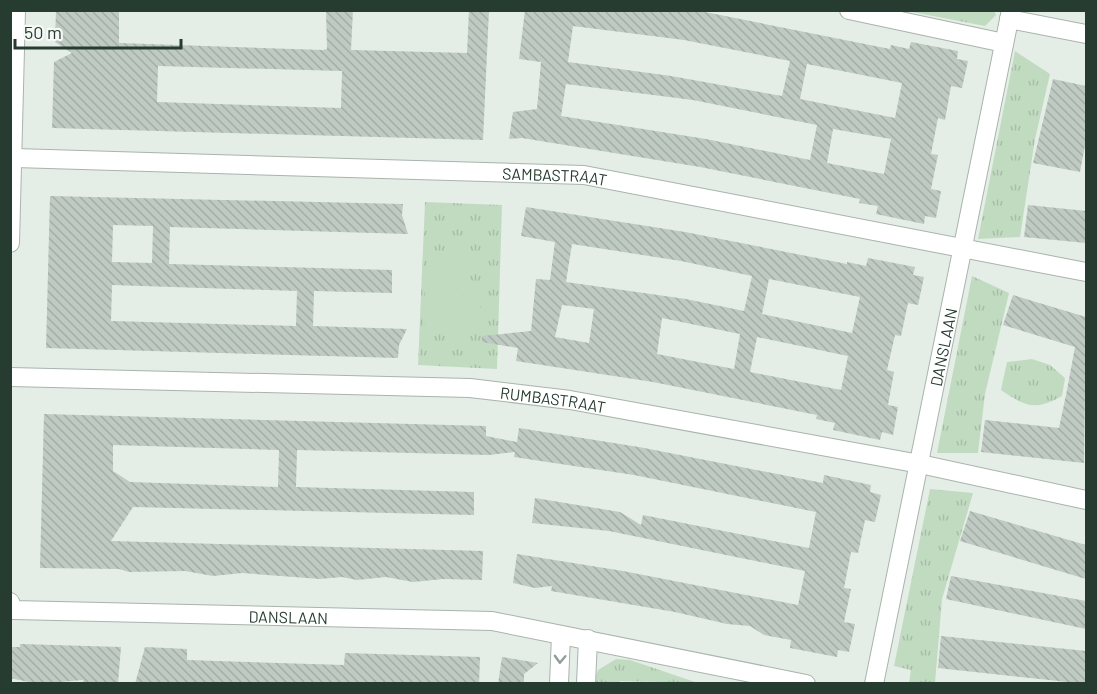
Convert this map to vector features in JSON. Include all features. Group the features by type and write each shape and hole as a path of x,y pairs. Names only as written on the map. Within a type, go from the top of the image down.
{"street":[{"path":"10,243 15,159 16,10"},
{"path":"849,10 1004,43"},
{"path":"1010,15 1086,34"},
{"name":"DANSLAAN","path":"874,684 1010,15"},
{"name":"SAMBASTRAAT","path":"15,159 584,175 703,196 1086,273"},
{"name":"RUMBASTRAAT","path":"10,377 470,388 570,400 920,464 1086,500"},
{"name":"DANSLAAN","path":"12,606 492,621 806,684"},
{"path":"559,684 561,635"},
{"path":"586,684 588,639"}],"green space":[{"path":"907,11 994,11 996,15 985,26"},
{"path":"1015,51 1050,74 1035,139 1020,237 978,239"},
{"path":"425,202 502,205 497,369 418,365"},
{"path":"432,255 469,258 469,283 430,281"},
{"path":"972,276 1009,293 985,394 978,453 937,453"},
{"path":"425,289 480,290 480,333 424,333"},
{"path":"1032,359 1050,365 1065,378 1062,396 1045,404 1031,405 1001,390 1007,362"},
{"path":"930,489 973,493 942,599 935,683 909,683 911,670 894,666"},
{"path":"616,659 630,660 698,683 620,681 619,683 593,684 598,670"}],"building":[{"path":"56,10 119,10 119,43 323,50 327,49 326,10 353,10 351,50 467,53 469,10 489,10 483,140 52,128 54,62 72,53 55,42","holes":["158,66 342,71 341,108 157,102"]},
{"path":"525,10 695,10 890,49 891,45 909,49 911,42 958,51 957,59 968,61 962,88 951,86 945,120 938,118 931,154 938,155 931,189 941,191 936,218 925,216 924,224 876,214 878,206 859,203 860,199 700,167 522,138 509,139 513,112 537,109 541,62 519,59","holes":["573,26 684,40 790,61 782,96 671,76 568,62","807,64 902,83 895,118 800,99","566,84 693,100 817,125 810,160 706,139 561,116","833,129 891,139 884,174 827,163"]},
{"path":"1053,79 1086,86 1086,140 1080,172 1033,163"},
{"path":"50,196 403,204 402,215 408,234 170,227 169,264 392,270 392,293 314,291 313,326 407,329 399,345 398,358 46,348","holes":["113,225 153,226 152,263 112,262","112,285 297,291 296,326 111,321"]},
{"path":"1028,205 1086,211 1086,243 1024,237"},
{"path":"526,207 685,232 847,264 847,262 866,266 868,258 915,267 913,275 924,277 918,305 908,303 901,336 895,335 887,370 894,372 888,405 898,407 893,435 882,432 880,440 833,430 835,423 816,419 817,415 653,382 516,361 518,348 482,342 482,336 531,331 536,279 550,280 555,242 521,236","holes":["572,244 681,261 752,276 744,311 686,299 566,282","769,279 860,297 852,333 762,314","562,305 594,309 589,343 555,337","662,318 740,334 734,369 657,354","757,337 848,356 841,390 750,372"]},
{"path":"1013,295 1086,317 1084,463 981,452 985,420 1059,428 1067,390 1075,347 1003,325"},
{"path":"44,414 486,426 486,436 517,442 519,428 639,447 823,483 824,475 871,485 870,492 881,495 875,522 865,520 858,553 851,552 844,588 851,589 844,622 855,624 849,652 838,650 837,657 790,648 791,640 764,635 750,626 727,624 675,612 551,591 552,586 535,588 513,583 517,554 623,571 798,605 805,571 609,531 532,523 535,498 620,512 641,525 643,515 809,548 816,512 634,475 514,457 515,452 489,455 297,450 296,487 474,492 474,515 133,507 111,541 483,551 482,580 443,579 413,582 386,577 357,580 342,577 320,579 242,573 213,576 185,571 129,572 119,569 40,568","holes":["113,445 279,450 278,487 130,482 113,471"]},
{"path":"970,511 1086,545 1086,579 960,541"},
{"path":"951,576 1086,601 1086,629 946,599"},
{"path":"941,636 1086,651 1086,684 938,668"},
{"path":"20,644 121,647 118,683 83,684 83,680 38,684 10,678 10,647 20,647"},
{"path":"145,647 187,649 187,660 344,665 345,653 480,657 479,684 135,684"},
{"path":"502,657 538,663 524,674 524,684 498,684"}]}
